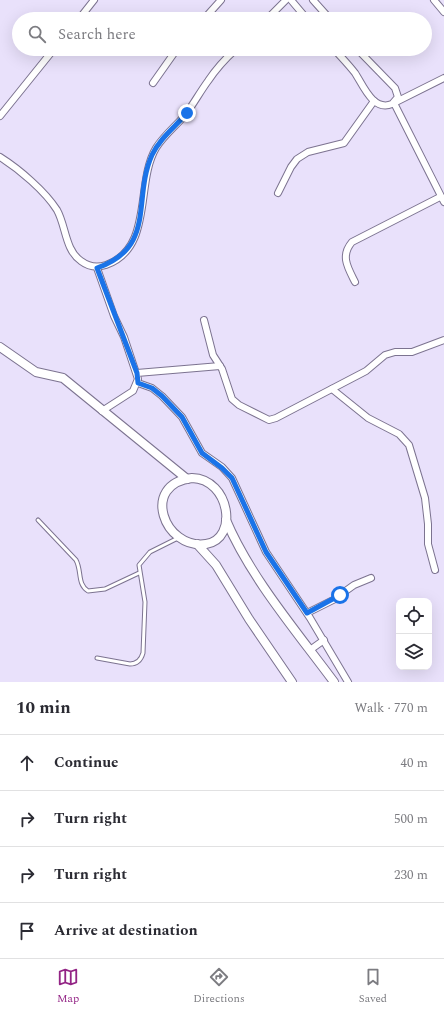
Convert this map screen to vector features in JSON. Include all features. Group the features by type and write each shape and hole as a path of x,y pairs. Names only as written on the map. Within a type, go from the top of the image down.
{"street":[{"path":"85,12 94,0"},
{"path":"210,12 221,0"},
{"path":"274,12 286,0"},
{"path":"291,0 300,12"},
{"path":"313,0 324,12"},
{"path":"434,0 444,12"},
{"path":"0,116 48,56"},
{"path":"153,83 172,56"},
{"path":"0,156 39,189 53,205 63,223 68,244 74,255 84,263 97,268 119,258 133,242 137,232 149,165 156,148 187,113 213,74 230,56"},
{"path":"340,56 351,68 368,96 374,101 386,105 394,103 444,78"},
{"path":"365,56 395,88 398,94 394,103"},
{"path":"278,193 291,167 297,159 308,152 344,143 374,101"},
{"path":"355,282 345,260 347,249 352,242 442,199 394,103"},
{"path":"97,268 137,373 138,383 133,391 102,411"},
{"path":"204,320 213,355 220,366 229,394 234,402 266,420 276,418 366,371 385,355 395,352 417,351 444,340"},
{"path":"0,347 36,372 62,378 187,479"},
{"path":"137,373 220,366"},
{"path":"138,383 152,388 162,396 182,417 202,453 222,468 232,478 266,552 307,613 348,682"},
{"path":"332,389 368,418 399,434 409,445 425,498 428,524 428,544 435,570"},
{"path":"170,466 173,475 173,485"},
{"path":"187,479 205,481 215,488 225,505 226,520 224,530 217,539 210,543 197,544 179,537 168,526 162,512 164,498 173,485 187,479"},
{"path":"226,520 242,552 334,682"},
{"path":"197,544 218,569 249,619 292,682"},
{"path":"307,613 333,600 354,585 371,578"},
{"path":"310,650 324,640"}],"lane":[{"path":"38,520 76,560 79,566 82,584 88,591 105,589 139,573"},
{"path":"97,658 130,664 135,663 141,658 143,653 145,602 139,573 139,564 147,554 171,543 179,537"}],"route":[{"path":"187,113 165,136 152,154 147,170 137,232 133,242 119,258 97,268 114,316 122,331 132,363 137,373 138,383 152,388 162,396 182,417 202,453 226,471 232,478 252,525 266,552 282,578 307,613 340,595"}]}
